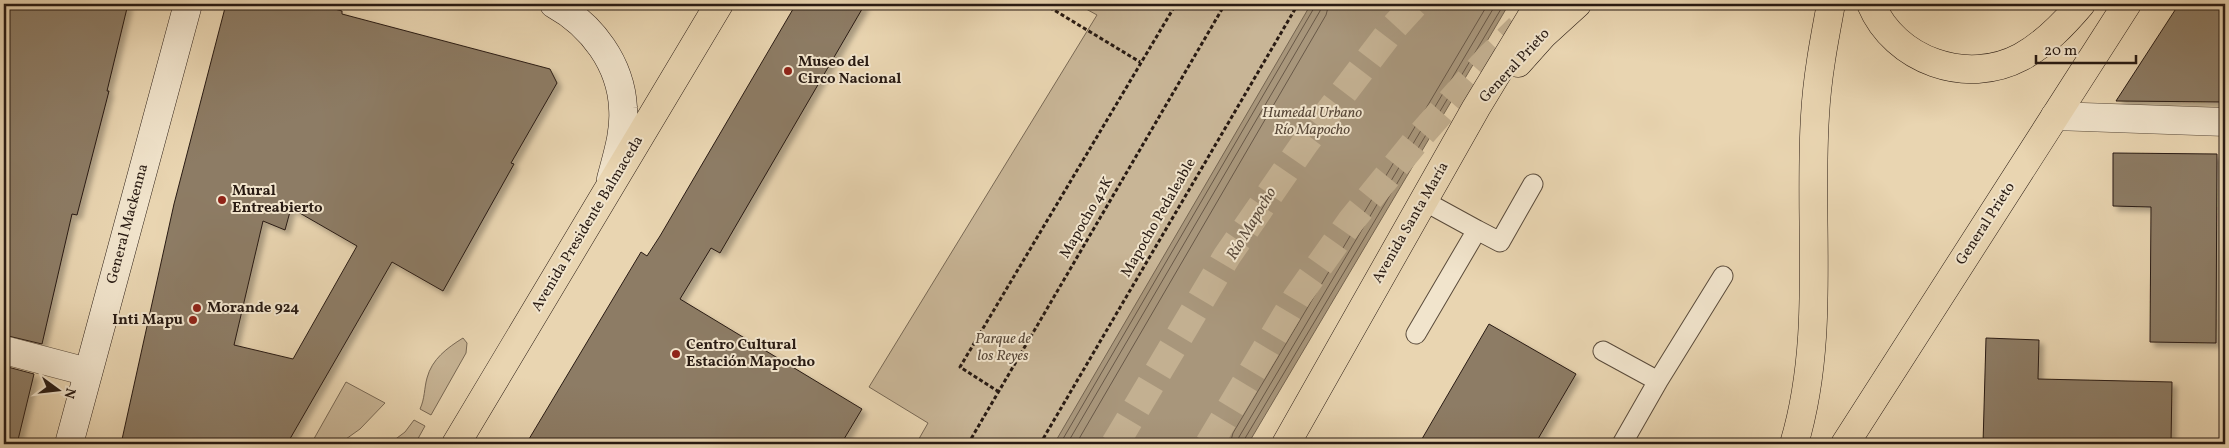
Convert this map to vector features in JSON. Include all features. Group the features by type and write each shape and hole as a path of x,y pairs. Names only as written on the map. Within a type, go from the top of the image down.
{"main road":[{"name":"General Mackenna","path":"69,444 188,4"},
{"path":"554,4 580,22 594,37 606,54 618,79 623,108 622,135 607,192"},
{"name":"Avenida Presidente Balmaceda","path":"456,444 719,4"},
{"name":"Avenida Santa María","path":"1286,444 1476,108 1539,4"},
{"name":"General Prieto","path":"1476,108 1543,35 1577,4"},
{"path":"1794,444 1809,378 1814,332 1815,117 1820,62 1831,4"},
{"path":"1871,4 1884,28 1910,52 1942,66 1959,69 1980,69 2000,65 2032,50 2065,23 2081,4"},
{"name":"General Prieto","path":"1845,444 2127,4"},
{"path":"2055,116 2225,122"},
{"path":"4,350 88,372"}],"lane":[{"path":"1424,201 1500,242 1533,184"},
{"path":"1416,334 1477,230"},
{"path":"1622,444 1658,381 1723,276"},
{"path":"1603,352 1658,381"}],"path":[{"path":"1044,4 1140,62"},
{"path":"999,392 960,367 1176,4"},
{"name":"Mapocho 42K","path":"968,444 1225,4"},
{"name":"Mapocho Pedaleable","path":"1040,444 1298,4"}],"green space":[{"name":"Humedal Urbano Río Mapocho","path":"1077,4 1506,4 1244,444 916,444 928,423 869,387 1097,15"},
{"path":"463,338 467,343 466,353 431,415 420,409 429,371 441,355"},
{"path":"346,382 385,403 360,429 339,444 311,444"},
{"path":"414,420 425,426 415,444 389,444 405,432"}],"water":[{"name":"Humedal Urbano Río Mapocho","path":"1311,4 1509,4 1248,444 1054,444"}],"building":[{"path":"4,4 128,4 107,91 109,91 77,215 72,214 42,344 4,335"},
{"path":"226,4 316,4 342,11 342,14 550,69 557,83 511,163 514,164 443,291 392,262 287,444 121,444 174,204","holes":["291,208 357,246 293,359 234,345 263,221 285,230"]},
{"name":"Centro Cultural Estación Mapocho","path":"796,4 865,4 720,253 711,248 680,299 862,409 841,444 526,444 641,252 647,256 660,236"},
{"path":"2179,4 2225,4 2225,102 2116,101"},
{"path":"2113,153 2217,154 2216,343 2150,342 2151,207 2113,206"},
{"path":"1489,324 1576,374 1535,444 1419,444"},
{"path":"1986,338 2039,340 2038,379 2172,382 2171,444 1983,444"},
{"path":"4,366 34,374 17,444 4,444"}],"tunnel":[{"path":"1115,444 1227,256 1305,143 1393,28 1415,4"},
{"path":"1209,444 1297,297 1351,221 1420,136 1487,60 1519,28"}],"place":[{"name":"Museo del Circo Nacional","path":"788,71"},
{"name":"Mural Entreabierto","path":"222,200"},
{"name":"Morande 924","path":"197,308"},
{"name":"Inti Mapu","path":"193,320"},
{"name":"Centro Cultural Estación Mapocho","path":"676,354"}],"water label":[{"name":"Río Mapocho","path":"1252,224"}],"park label":[{"name":"Parque de los Reyes","path":"1003,348"}]}
